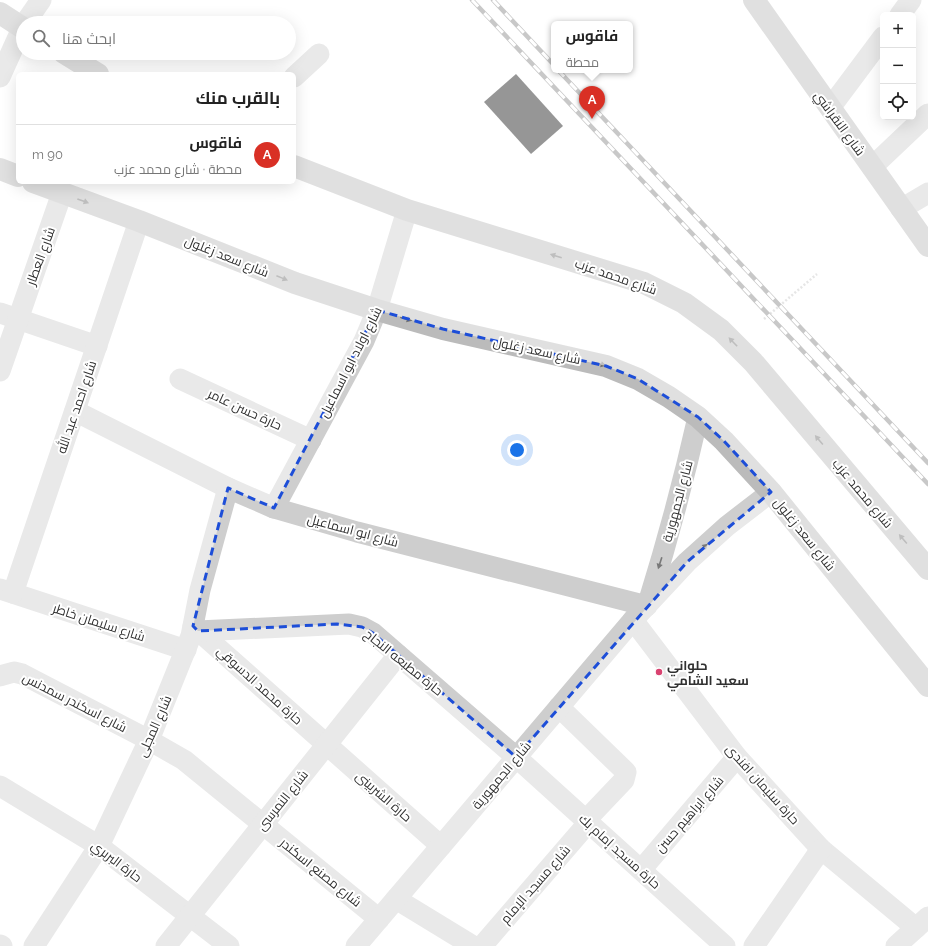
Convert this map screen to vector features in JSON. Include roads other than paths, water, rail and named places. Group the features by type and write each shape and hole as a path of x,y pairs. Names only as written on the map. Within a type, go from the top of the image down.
{"street":[{"path":"30,16 41,0"},
{"name":"شارع النقراشي","path":"754,0 928,246"},
{"path":"902,12 911,0"},
{"path":"1,14 16,22"},
{"path":"830,108 880,41"},
{"path":"0,77 16,42"},
{"path":"296,75 320,54"},
{"path":"75,60 95,72"},
{"path":"872,167 928,114"},
{"name":"شارع محمد عزب","path":"296,167 407,210 644,283 684,303 721,330 753,362 928,569"},
{"path":"0,169 16,175"},
{"name":"شارع سعد زغلول","path":"38,184 139,221 295,283 377,310 443,329 606,366 638,379 669,397 698,417 724,440 771,492 928,686"},
{"name":"شارع العطار","path":"0,371 8,316 62,193"},
{"path":"901,209 928,193"},
{"name":"شارع اولاد ابو اسماعيل","path":"274,508 364,341 377,310 407,210"},
{"name":"شارع احمد عبد الله","path":"6,591 75,411 139,221"},
{"path":"8,316 97,346"},
{"name":"حارة حسن عامر","path":"180,379 311,440"},
{"name":"شارع ابو اسماعيل","path":"75,411 228,488 274,508 640,613"},
{"name":"شارع الجمهورية","path":"640,613 668,540 698,417"},
{"name":"شارع المجلى","path":"34,946 99,846 149,740 196,629 200,590 228,488"},
{"name":"شارع الجمهورية","path":"356,946 640,613 687,562 727,526 771,492"},
{"name":"شارع سليمان خاطر","path":"6,591 186,650"},
{"name":"حارة سليمان افندى","path":"640,613 737,757 821,849 922,922"},
{"name":"حارة مطبعه النجاح","path":"196,629 349,624 362,627 373,633 516,757"},
{"name":"حارة محمد الدسوقي","path":"196,629 326,745"},
{"name":"شارع النمرسى","path":"166,946 398,655"},
{"name":"شارع اسكندر سمدنس","path":"0,676 14,672 22,674 149,740"},
{"name":"شارع مسجد الإمام","path":"482,946 587,821 624,780 626,772 559,707"},
{"name":"شارع مصنع اسكندر","path":"149,740 184,760 379,919"},
{"name":"حارة الشربينى","path":"326,745 442,846"},
{"name":"حارة مسجد إمام بك","path":"516,757 725,946"},
{"name":"شارع ابراهيم حسن","path":"641,870 737,757"},
{"name":"حارة البربري","path":"0,786 99,846 229,946"},
{"path":"754,946 821,849"},
{"path":"396,899 473,946"},
{"path":"896,946 922,922"}],"railway":[{"path":"472,0 928,484"},
{"path":"493,0 551,62"},
{"path":"561,73 928,463"}],"place":[{"name":"فاقوس","path":"592,119"},
{"name":"حلواني سعيد الشامي","path":"659,672"}]}
